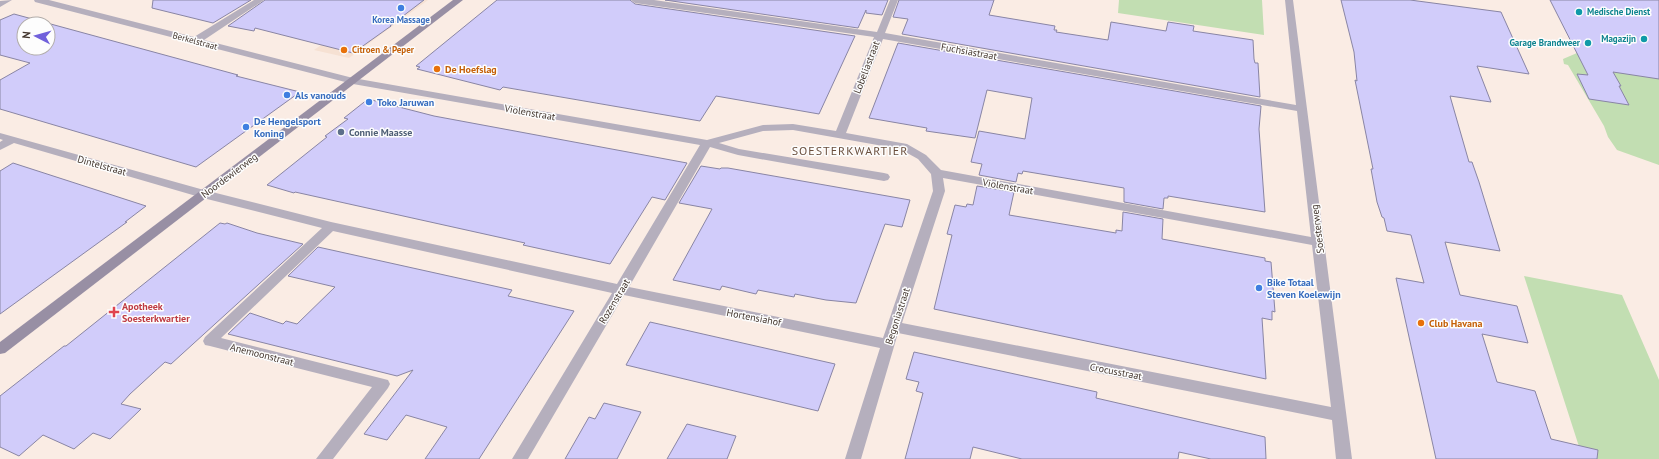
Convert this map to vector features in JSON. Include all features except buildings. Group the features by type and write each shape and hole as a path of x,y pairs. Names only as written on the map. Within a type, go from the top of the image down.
{"street":[{"path":"0,4 8,0"},
{"name":"Berkelstraat","path":"38,0 353,82"},
{"path":"195,41 260,0"},
{"name":"Noordewierweg","path":"0,350 459,0"},
{"name":"Fuchsiastraat","path":"635,0 878,35 1302,109"},
{"name":"Lobeliastraat","path":"840,134 878,35 894,0"},
{"name":"Soesterweg","path":"1289,0 1344,459"},
{"name":"Violenstraat","path":"353,82 707,143 738,152 884,177"},
{"name":"Violenstraat","path":"707,143 763,128 793,127 840,134 903,146 922,157 937,173 1318,242"},
{"name":"Dintelstraat","path":"0,136 203,194"},
{"path":"0,147 12,140"},
{"name":"Rozenstraat","path":"520,459 707,143"},
{"name":"Begoniastraat","path":"853,459 888,344 939,191 937,173"},
{"path":"203,194 331,226 620,290"},
{"name":"Anemoonstraat","path":"324,459 383,384 210,342 331,226"},
{"name":"Hortensiahof","path":"620,290 888,344"},
{"name":"Crocusstraat","path":"894,327 1339,415"}],"shaded area":[{"path":"386,0 428,0 349,58 314,50"}],"green space":[{"path":"1119,0 1262,0 1264,35 1118,13"},
{"path":"1577,53 1612,58 1659,77 1659,165 1617,150 1608,137 1604,126 1568,65 1564,64 1563,59"},
{"path":"1524,276 1622,295 1659,380 1659,459 1583,459"}],"place":[{"name":"Korea Massage","path":"401,8"},
{"name":"Medische Dienst","path":"1579,12"},
{"name":"Magazijn","path":"1644,39"},
{"name":"Garage Brandweer","path":"1588,43"},
{"name":"Citroen & Peper","path":"344,50"},
{"name":"De Hoefslag","path":"437,69"},
{"name":"Als vanouds","path":"287,95"},
{"name":"Toko Jaruwan","path":"369,102"},
{"name":"De Hengelsport Koning","path":"246,127"},
{"name":"Connie Maasse","path":"341,132"},
{"name":"Bike Totaal Steven Koelewijn","path":"1259,288"},
{"name":"Apotheek Soesterkwartier","path":"114,312"},
{"name":"Club Havana","path":"1421,323"}],"district":[{"name":"SOESTERKWARTIER","path":"850,151"}]}
